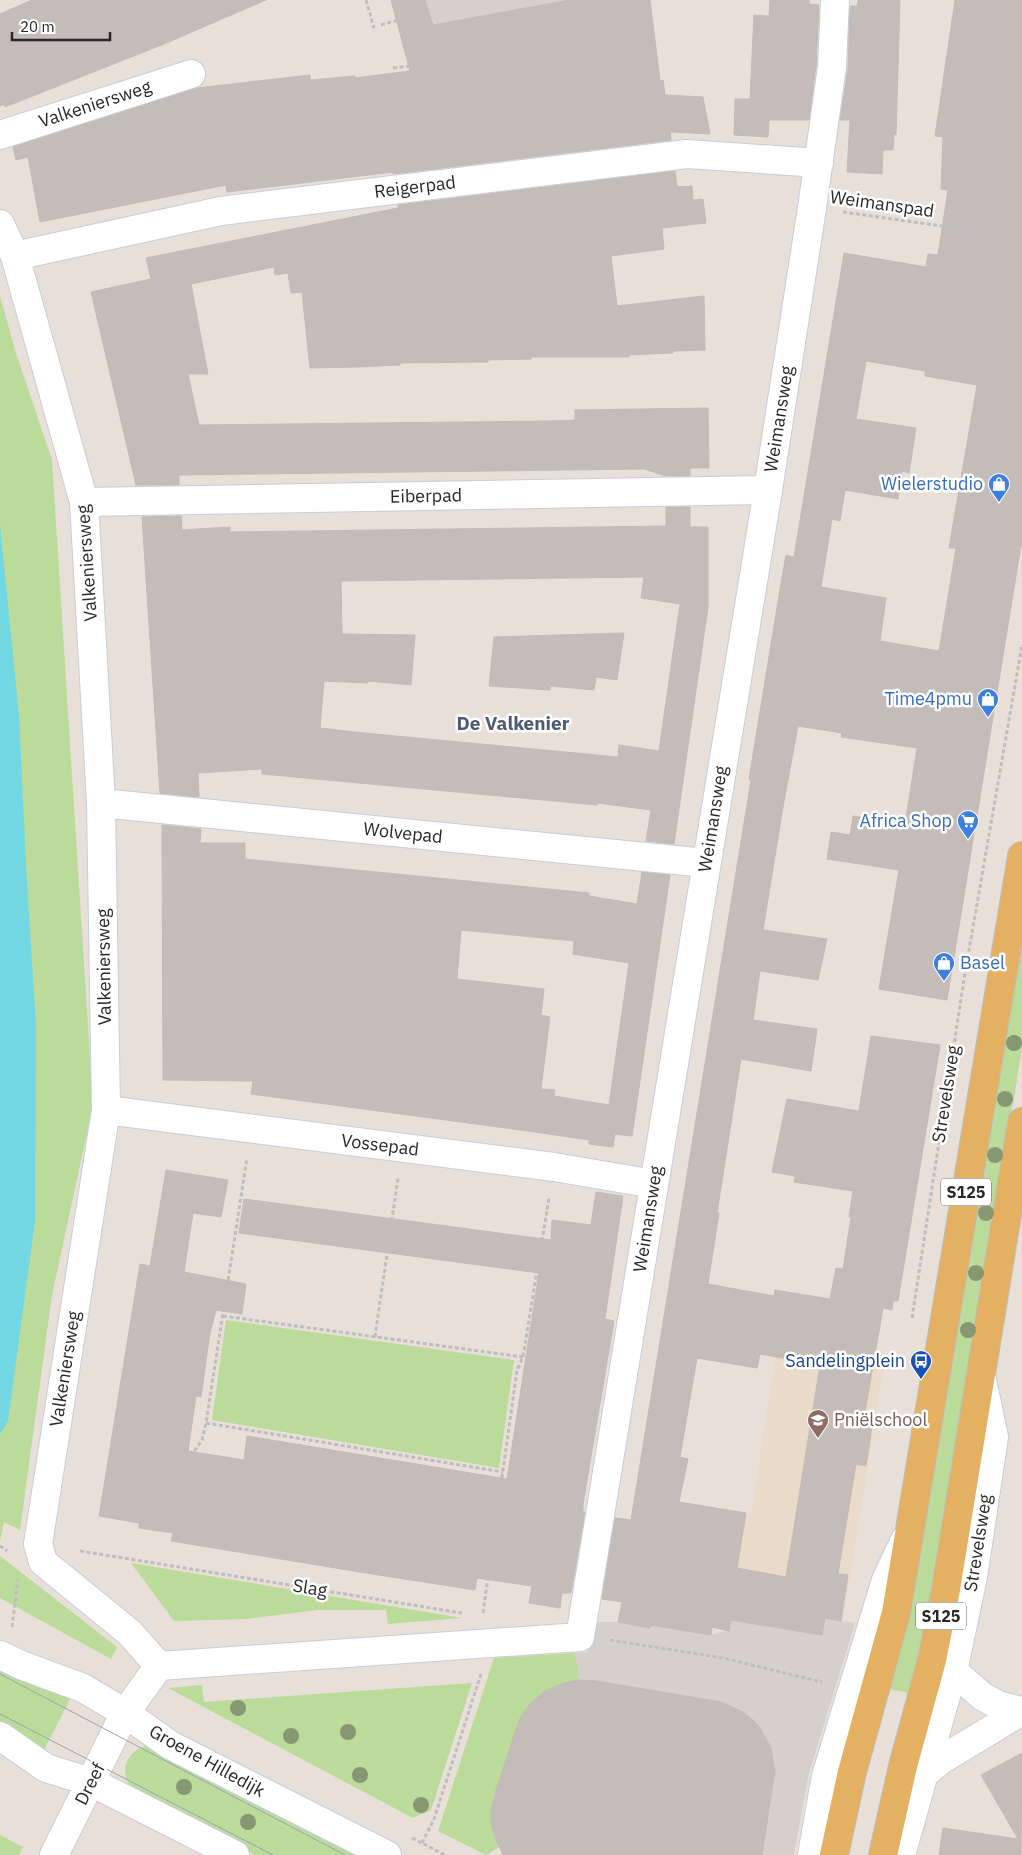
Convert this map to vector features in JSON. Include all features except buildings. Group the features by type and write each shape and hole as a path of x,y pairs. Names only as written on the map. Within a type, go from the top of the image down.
{"main road":[{"name":"Strevelsweg","path":"834,1855 854,1763 896,1613 1022,856"},
{"name":"Strevelsweg","path":"883,1855 903,1766 932,1660 944,1598 1022,1122"}],"street":[{"name":"Weimansweg","path":"580,1637 768,490 812,208 832,67 835,0"},
{"name":"Valkeniersweg","path":"0,135 190,74"},
{"name":"Reigerpad","path":"15,256 221,212 687,154 819,163"},
{"name":"Valkeniersweg","path":"0,224 15,256 84,502 101,803 106,1110 38,1544"},
{"name":"Eiberpad","path":"84,502 768,490"},
{"name":"Wolvepad","path":"101,803 706,863"},
{"name":"Vossepad","path":"106,1110 554,1167 654,1184"},
{"name":"Strevelsweg","path":"901,1855 952,1671 973,1577 994,1437 981,1373"},
{"name":"Strevelsweg","path":"812,1855 826,1776 886,1580 911,1527"},
{"path":"38,1544 43,1562 130,1633 158,1666"},
{"path":"158,1666 484,1642 580,1637"},
{"name":"Groene Hilledijk","path":"0,1655 21,1665 83,1688 125,1713 170,1745 387,1855"},
{"path":"125,1713 158,1666"},
{"path":"952,1671 982,1696 998,1705 1022,1711"},
{"path":"924,1774 941,1760 1022,1711"},
{"name":"Dreef","path":"54,1855 125,1713"},
{"path":"0,1736 46,1768 91,1782 234,1855"}],"path":[{"path":"366,0 374,28"},
{"path":"381,25 429,11"},
{"path":"393,68 640,41"},
{"path":"500,56 515,174"},
{"path":"199,102 221,212"},
{"name":"Weimanspad","path":"812,208 948,227 1021,223"},
{"name":"Weimanspad","path":"948,227 1014,260"},
{"name":"Strevelsweg","path":"910,1327 964,973 1022,645"},
{"path":"176,1498 180,1472 202,1440 206,1423 251,1128"},
{"path":"422,1843 434,1819 484,1666 482,1616 517,1370 523,1357 554,1167"},
{"path":"375,1337 395,1197"},
{"path":"223,1316 523,1357"},
{"path":"206,1423 503,1472"},
{"name":"Slag","path":"38,1544 462,1613"},
{"path":"12,1627 19,1571"},
{"path":"580,1637 723,1658 823,1682"}],"shaded area":[{"path":"425,0 570,0 433,25"},
{"name":"Pniëlschool","path":"777,1347 884,1365 843,1619 823,1616 716,1616 732,1513 751,1515"},
{"path":"825,1618 855,1623 808,1777 794,1855 762,1855 774,1784 773,1760 771,1748 760,1728 743,1712 721,1702 596,1681 579,1680 575,1653 587,1652 595,1638 592,1622 618,1622 650,1627 651,1625 711,1635 727,1630 731,1620 822,1635"}],"green space":[{"path":"0,296 16,353 52,460 93,1105 52,1295 20,1530 4,1522 0,1541"},
{"path":"1022,929 1022,1048 943,1535 912,1694 885,1688"},
{"path":"226,1320 514,1360 499,1468 212,1420"},
{"path":"0,1556 117,1647 111,1659 0,1598"},
{"path":"131,1563 462,1618 388,1624 386,1610 318,1610 246,1619 174,1621"},
{"path":"575,1653 579,1680 561,1684 544,1692 530,1705 519,1720 492,1802 494,1835 499,1847 486,1855 438,1831 494,1658"},
{"path":"0,1666 73,1693 42,1754 0,1725"},
{"path":"472,1683 431,1810 413,1818 168,1688 202,1685 204,1702"},
{"path":"152,1742 369,1855 255,1855 138,1795 128,1782 125,1771 126,1765 133,1753"},
{"path":"0,1835 23,1847 19,1855 0,1855"}],"water":[{"path":"0,525 19,716 36,1024 35,1221 8,1421 0,1434"}],"tram line":[{"path":"0,1674 345,1855"},
{"path":"0,1714 273,1855"}],"place":[{"name":"Wielerstudio","path":"999,503"},
{"name":"Time4pmu","path":"988,718"},
{"name":"Africa Shop","path":"968,840"},
{"name":"Basel","path":"944,982"},
{"name":"Sandelingplein","path":"921,1380"},
{"name":"Pniëlschool","path":"818,1439"}],"district":[{"name":"De Valkenier","path":"513,723"}]}
